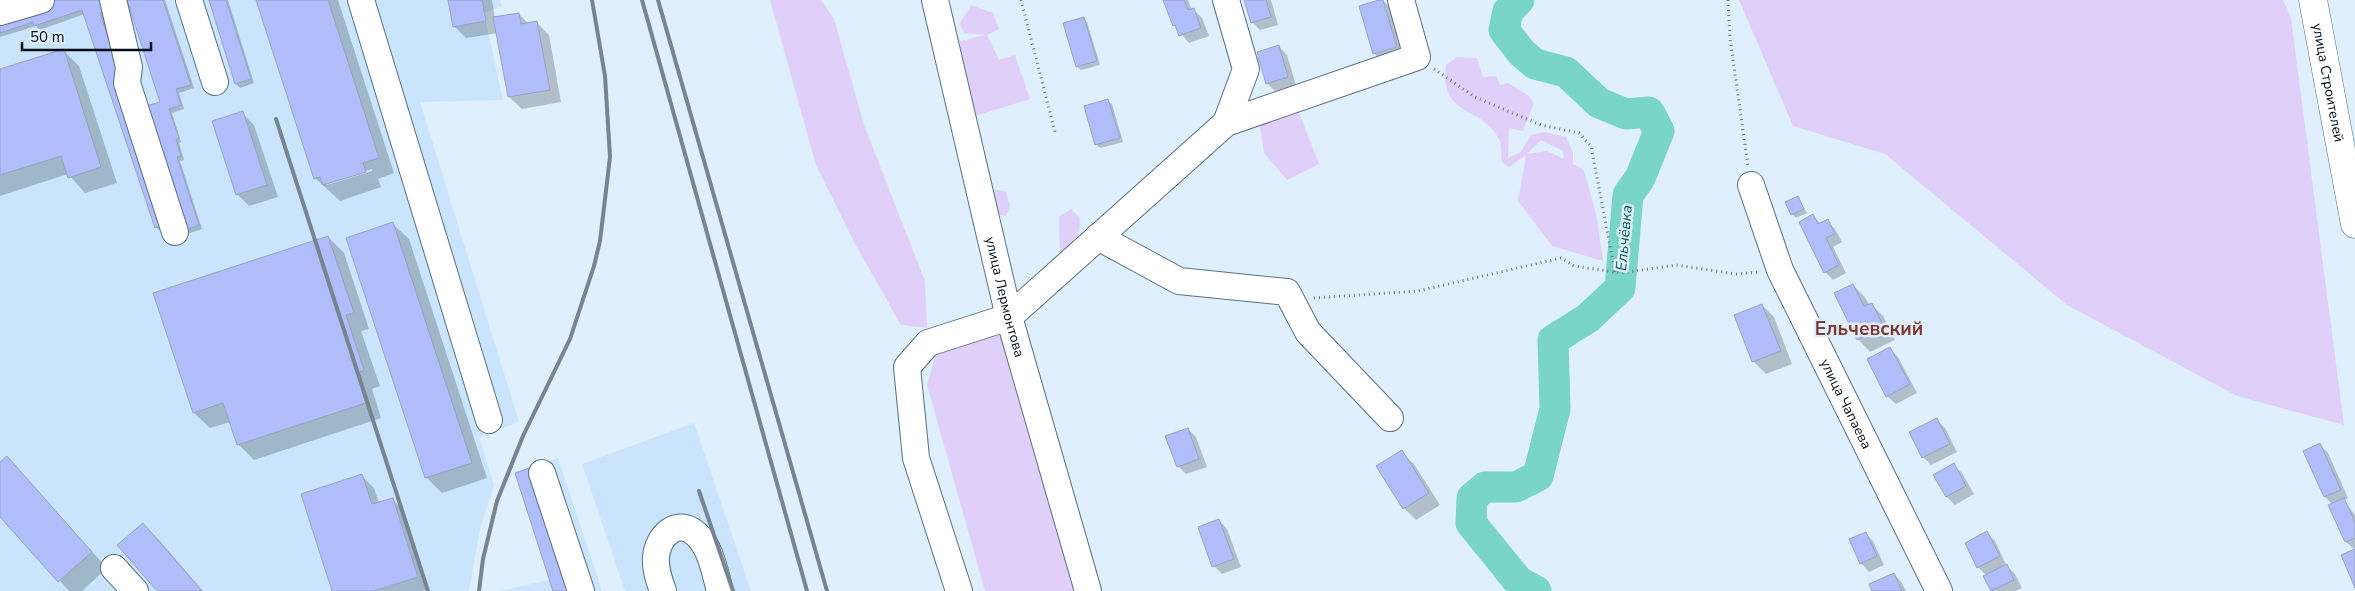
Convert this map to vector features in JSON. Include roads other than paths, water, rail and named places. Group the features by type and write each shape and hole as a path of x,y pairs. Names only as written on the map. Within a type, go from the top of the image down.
{"main road":[{"name":"улица Строителей","path":"2314,0 2355,224"}],"street":[{"path":"0,12 41,0"},
{"path":"113,0 129,67 127,83 175,232"},
{"path":"189,0 215,82"},
{"path":"361,0 489,420"},
{"name":"улица Лермонтова","path":"936,0 1009,317 1088,591"},
{"path":"1226,0 1246,69 1226,123"},
{"path":"959,591 916,458 907,367 928,343 1009,317 1226,123 1417,58 1401,0"},
{"name":"улица Чапаева","path":"1751,185 1780,270 1939,591"},
{"path":"1098,237 1179,281 1287,292 1308,332 1390,418"},
{"path":"542,472 581,591"},
{"path":"663,591 656,566 658,548 665,534 677,528 684,528 697,535 707,549 720,591"},
{"path":"114,568 135,591"}],"waterway":[{"name":"Ельчёвка","path":"1519,0 1508,11 1504,30 1522,53 1535,64 1566,72 1599,103 1626,114 1649,112 1659,131 1640,178 1628,195 1620,288 1588,318 1553,340 1555,409 1538,476 1516,487 1485,487 1472,498 1471,523 1518,581 1536,591"}],"railway":[{"path":"479,591 483,559 497,501 523,436 570,339 594,266 600,241 610,157 605,76 592,0"},
{"path":"642,0 807,591"},
{"path":"658,0 827,591"},
{"path":"276,119 428,591"},
{"path":"699,491 733,591"}],"district":[{"name":"Ельчевский","path":"1869,328"}]}
